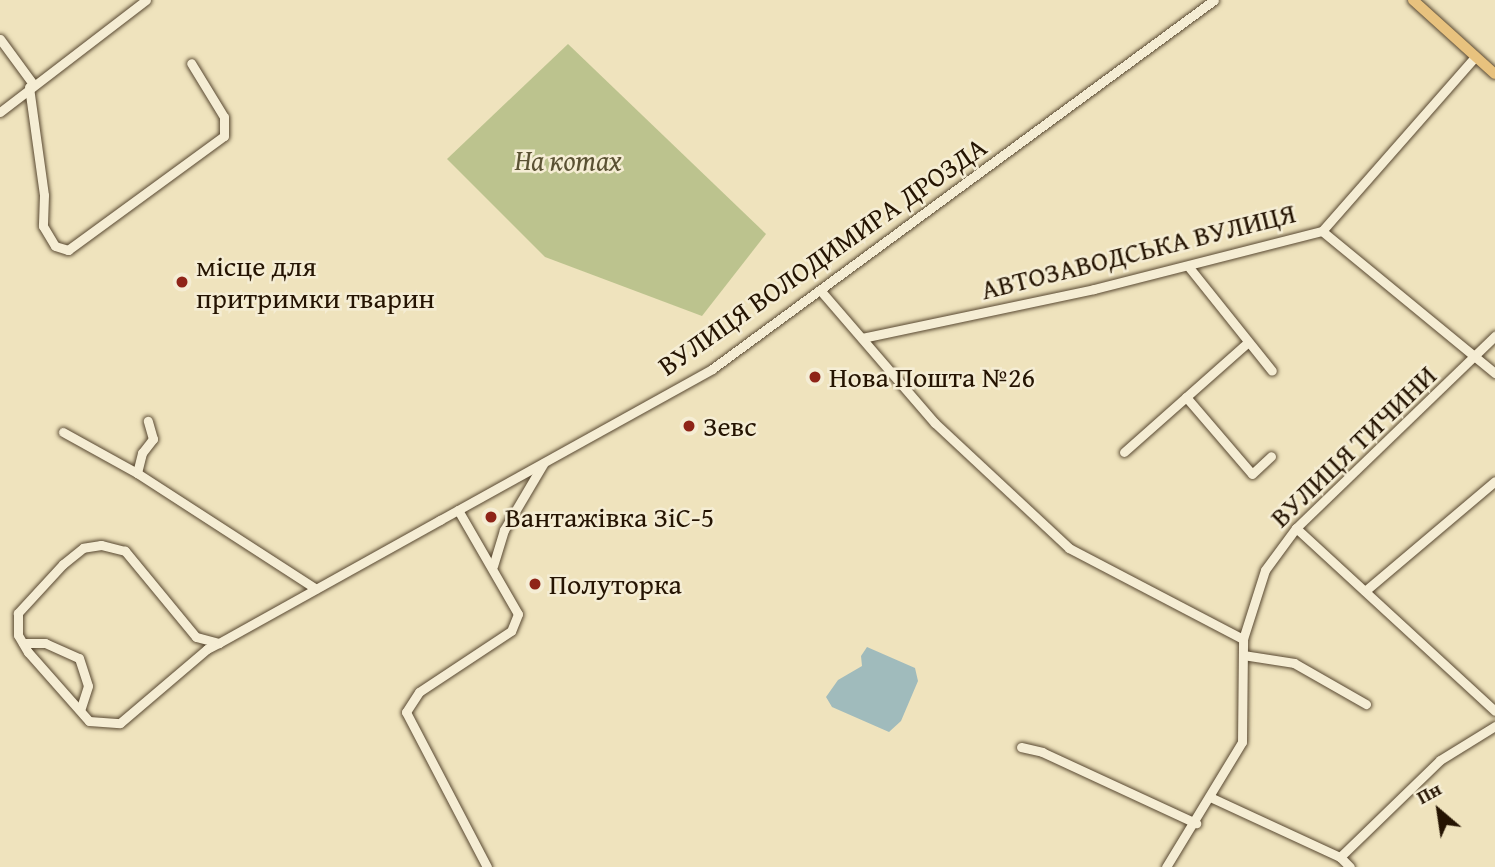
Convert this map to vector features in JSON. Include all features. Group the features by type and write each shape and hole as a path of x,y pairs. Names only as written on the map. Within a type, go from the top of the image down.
{"main road":[{"path":"1413,0 1495,74"}],"street":[{"path":"0,112 31,85 146,0"},
{"name":"ВУЛИЦЯ ВОЛОДИМИРА ДРОЗДА","path":"23,643 89,721 120,723 197,658 219,643 712,369 1214,0"},
{"path":"0,39 31,85 44,195 43,226 55,246 68,250 224,136 224,117 191,63"},
{"name":"АВТОЗАВОДСЬКА ВУЛИЦЯ","path":"862,338 1188,267 1322,231 1475,57"},
{"path":"1322,231 1495,373"},
{"path":"1188,267 1246,344 1272,371"},
{"path":"821,290 935,423 1069,548 1243,639"},
{"name":"ВУЛИЦЯ ТИЧИНИ","path":"1166,867 1196,823 1242,742 1243,639 1265,570 1296,528 1476,358 1495,336"},
{"path":"1124,452 1246,344"},
{"path":"1186,397 1252,474 1271,456"},
{"path":"137,473 142,453 153,439 148,421"},
{"path":"62,432 137,473 316,589"},
{"path":"493,566 504,530 545,462"},
{"path":"1365,591 1495,481"},
{"path":"458,510 493,566 518,614 511,631 419,692 405,712 487,867"},
{"path":"1296,528 1495,711"},
{"path":"80,710 88,686 79,658 45,643 23,643 18,613 25,600 83,548 101,545 125,551 196,637 219,643"},
{"path":"196,637 197,658"},
{"path":"1243,655 1294,663 1366,704"},
{"path":"1340,857 1440,760 1495,726"},
{"path":"1021,747 1042,752 1196,823"},
{"path":"1210,797 1340,857 1350,867"}],"green space":[{"name":"На котах","path":"568,44 766,234 702,316 545,257 447,159"}],"water":[{"path":"867,647 915,668 918,681 901,721 889,732 832,707 826,697 838,680 862,666 861,656"}],"place":[{"name":"місце для притримки тварин","path":"182,282"},
{"name":"Нова Пошта №26","path":"815,377"},
{"name":"Зевс","path":"689,426"},
{"name":"Вантажівка ЗіС-5","path":"491,517"},
{"name":"Полуторка","path":"535,584"}]}
